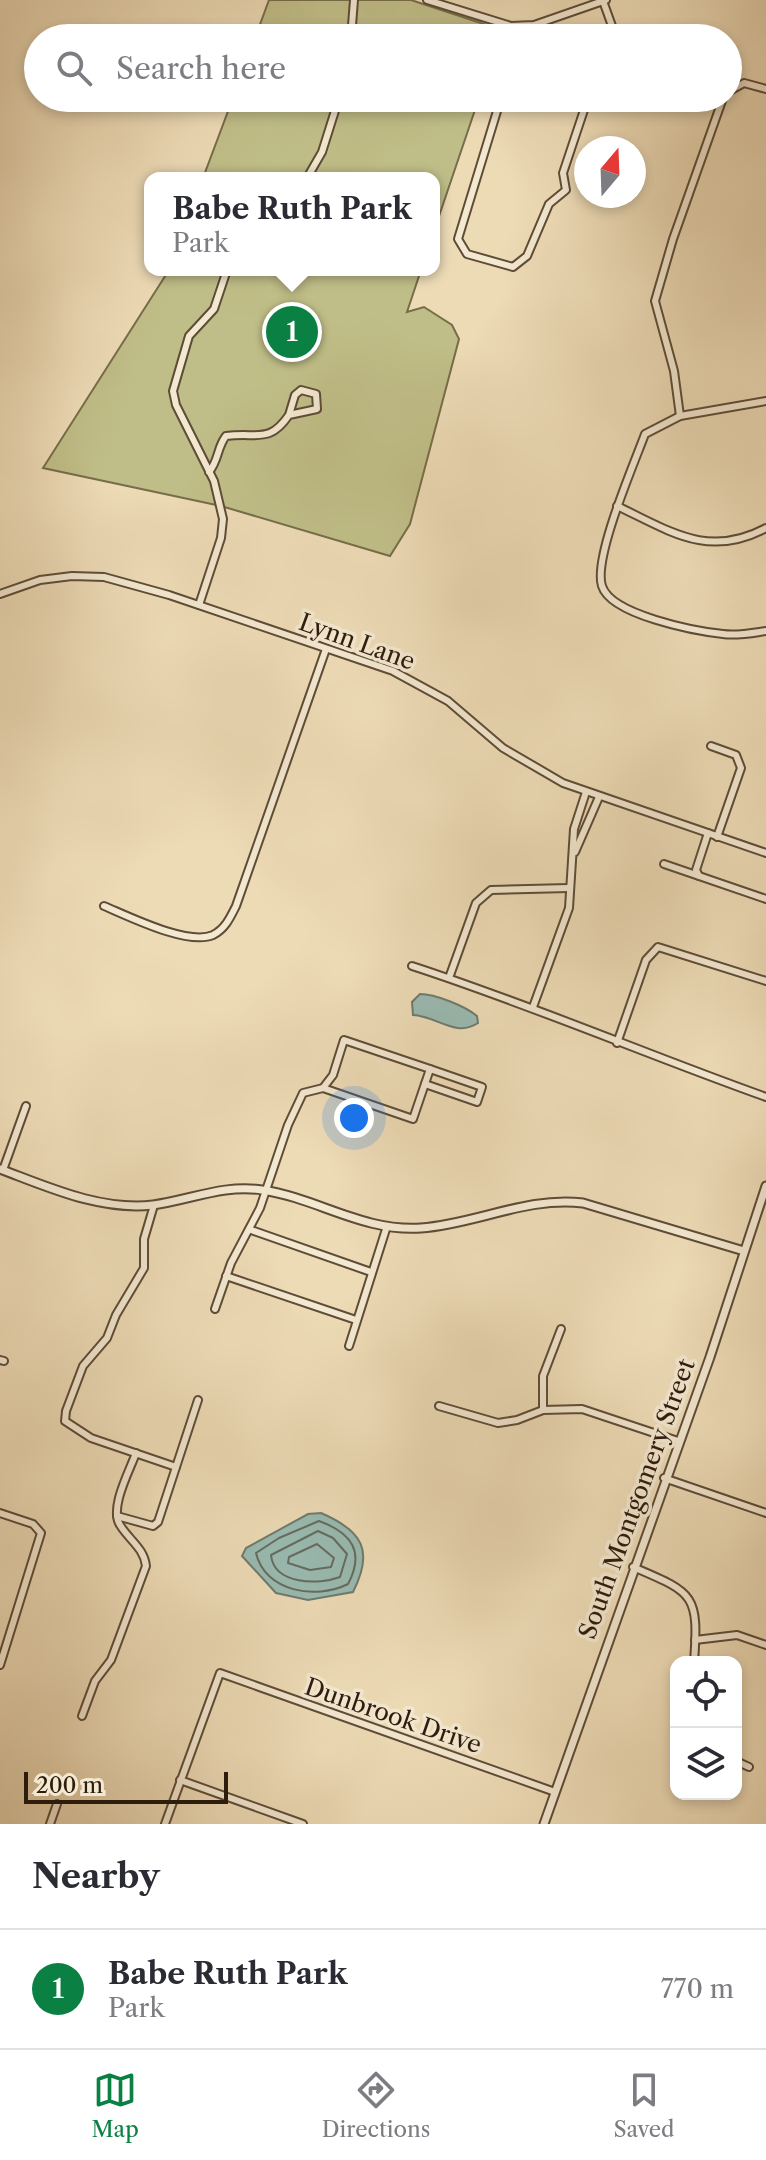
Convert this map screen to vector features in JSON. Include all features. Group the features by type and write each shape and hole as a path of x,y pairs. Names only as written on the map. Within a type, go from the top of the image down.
{"street":[{"path":"352,24 354,0"},
{"path":"427,0 495,24"},
{"path":"531,24 605,0 611,24"},
{"path":"742,84 766,89"},
{"path":"310,172 322,152 335,112"},
{"path":"497,112 458,239 467,254 513,267 527,256 549,204 566,190 563,173 583,112"},
{"path":"680,416 674,371 655,301 673,239 718,112"},
{"path":"199,605 223,525 221,506 209,472 176,405 173,391 189,336 214,309 225,276"},
{"path":"209,472 218,462 221,442 226,436 263,435 278,431 289,415 295,395 301,390 316,394 317,409 289,415"},
{"path":"766,401 680,416 645,434 617,506 601,585 620,607 726,635 766,631"},
{"path":"617,506 688,540 720,544 766,528"},
{"name":"Lynn Lane","path":"0,594 40,580 104,577 199,605 421,684 529,766 599,797 766,853"},
{"path":"104,906 189,937 204,938 224,927 236,906 326,649"},
{"path":"711,746 736,755 741,768 717,837"},
{"path":"533,1007 569,908 574,829 586,792"},
{"path":"573,855 587,831 599,797"},
{"path":"699,876 696,870 708,833"},
{"path":"664,864 766,899"},
{"path":"449,978 476,903 483,895 491,890 569,888"},
{"path":"617,1043 646,960 658,947 766,981"},
{"path":"412,966 533,1007 617,1043 766,1097"},
{"path":"323,1088 333,1075 344,1040 482,1087 477,1102 425,1084"},
{"path":"215,1309 226,1276 251,1230 267,1191 296,1103 309,1089 323,1088 413,1119 430,1069"},
{"path":"26,1106 2,1170 72,1196 129,1205 154,1205 233,1189 267,1191 343,1217 387,1226 420,1228 562,1200 583,1203 744,1251"},
{"name":"South Montgomery Street","path":"544,1824 766,1186"},
{"path":"154,1205 144,1239 144,1268 116,1315 107,1338 83,1366 65,1421 74,1430 176,1467"},
{"path":"349,1346 387,1226"},
{"path":"251,1230 371,1272"},
{"path":"226,1276 356,1320"},
{"path":"543,1410 543,1376 561,1329"},
{"path":"117,1516 153,1526 158,1522 198,1400"},
{"path":"439,1406 498,1423 543,1410 582,1409 678,1441"},
{"path":"82,1716 95,1681 111,1660 146,1566 145,1558 118,1523 117,1516 136,1453"},
{"path":"664,1478 766,1513"},
{"path":"0,1513 33,1524 41,1533 0,1665"},
{"path":"633,1567 666,1581 691,1599 696,1616 694,1656"},
{"path":"695,1640 737,1635 766,1645"},
{"name":"Dunbrook Drive","path":"180,1780 220,1673 555,1792"},
{"path":"742,1764 749,1767"},
{"path":"165,1824 180,1780 303,1824"},
{"path":"50,1824 57,1804"}],"shaded area":[{"path":"269,0 411,0 484,24 260,24"},
{"path":"228,112 474,112 440,213 440,172 205,172"},
{"path":"165,276 419,276 407,312 424,307 452,325 459,339 410,524 390,556 221,506 43,468"}],"water":[{"path":"420,994 441,998 465,1008 477,1016 478,1023 462,1028 413,1015 412,1002"},
{"path":"321,1513 347,1527 361,1544 363,1565 353,1592 308,1600 276,1593 242,1556 246,1548 308,1514"}],"place":[{"name":"Babe Ruth Park","path":"292,332"}]}
